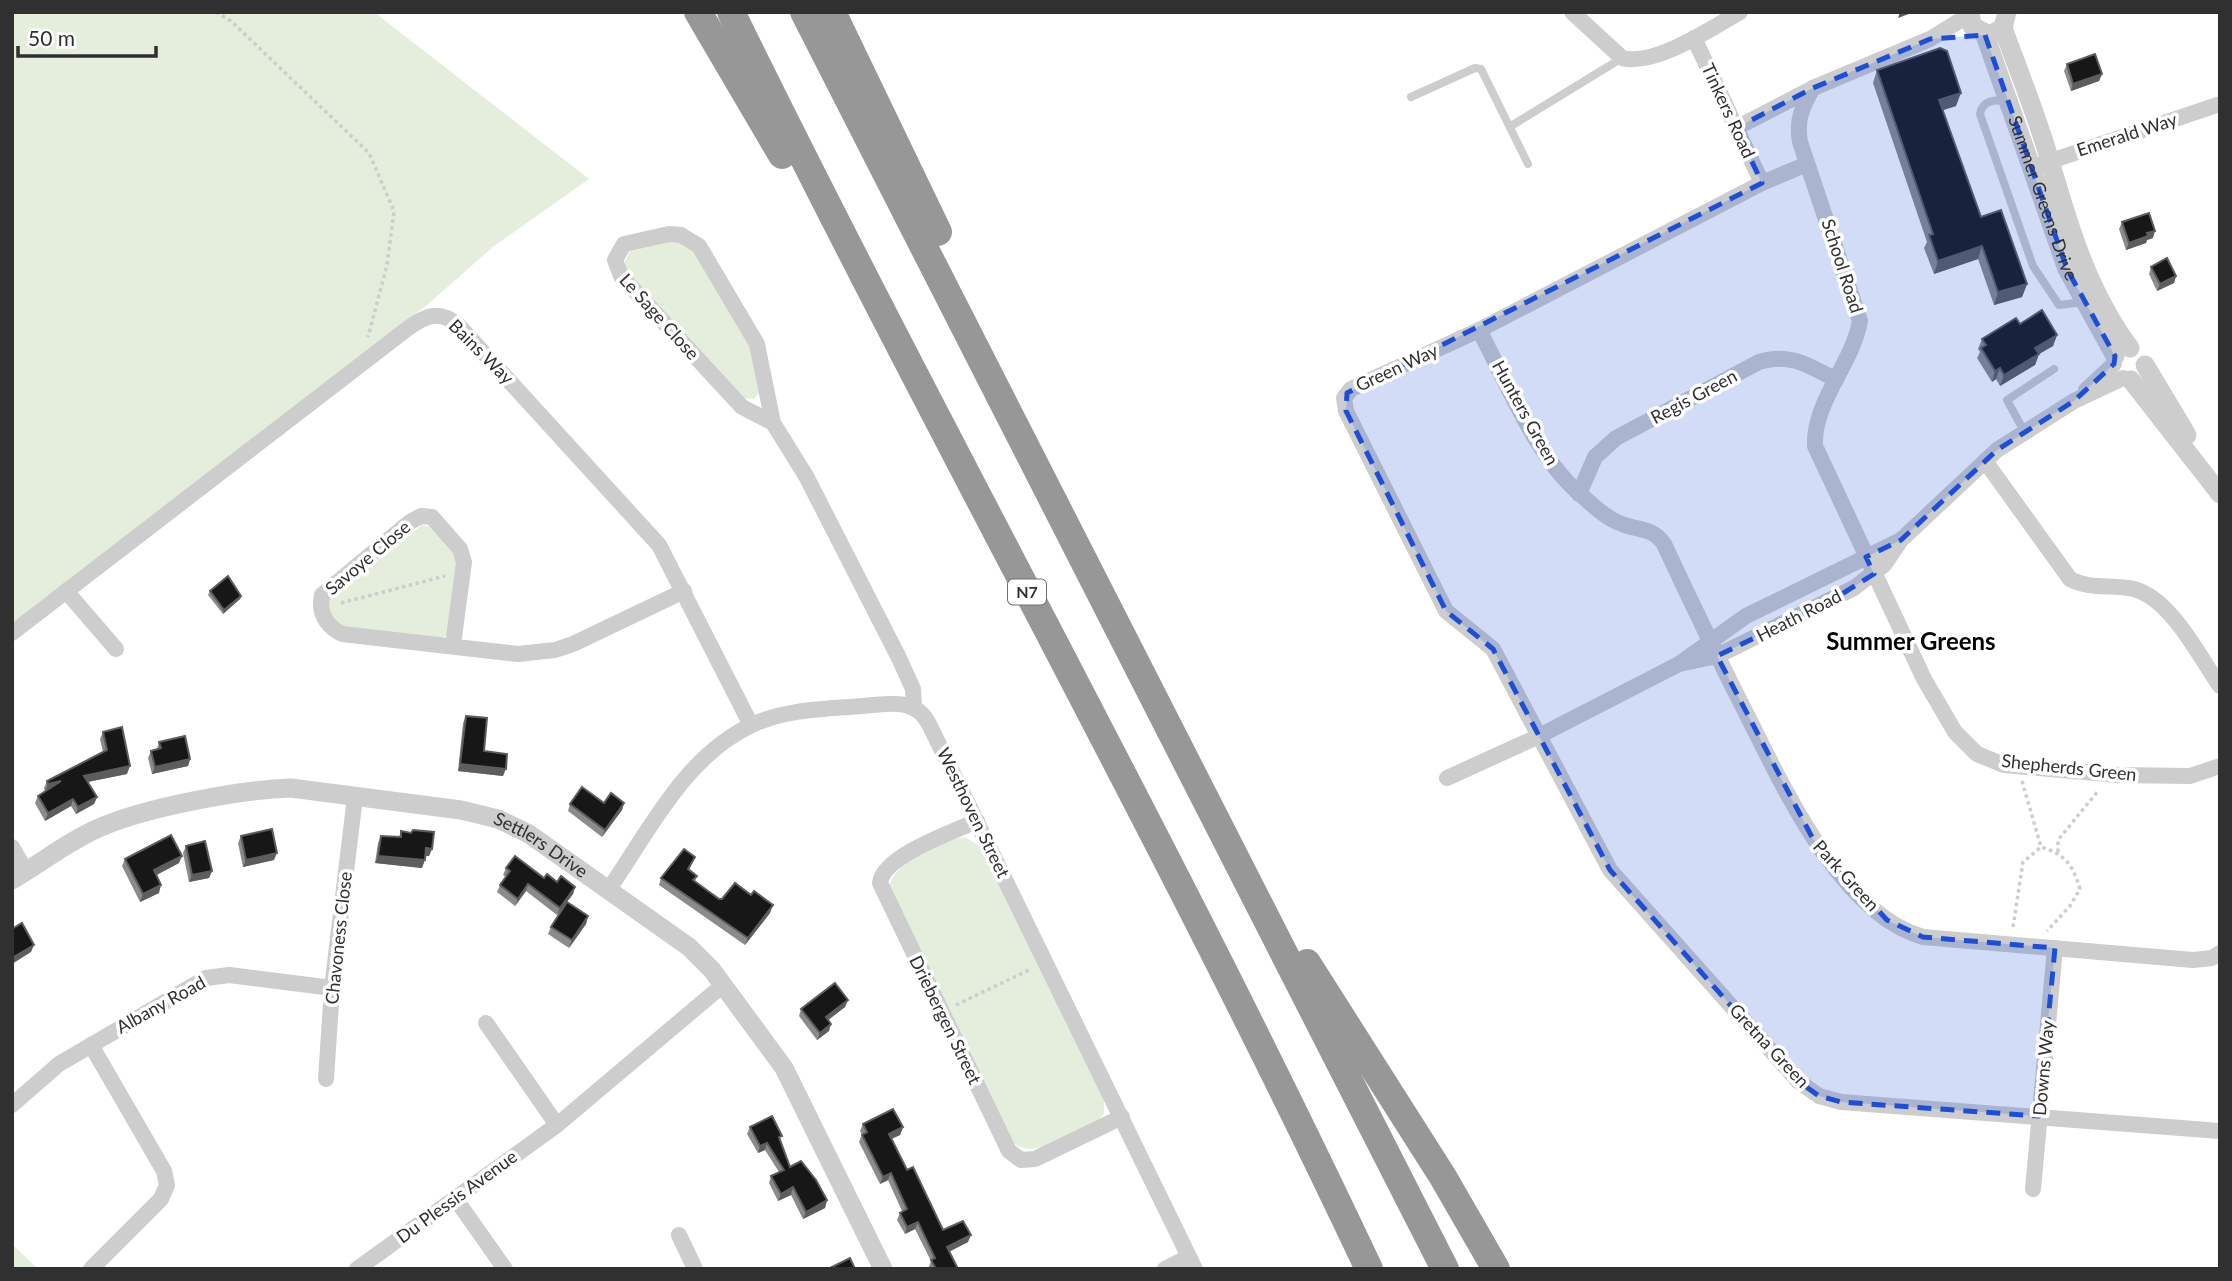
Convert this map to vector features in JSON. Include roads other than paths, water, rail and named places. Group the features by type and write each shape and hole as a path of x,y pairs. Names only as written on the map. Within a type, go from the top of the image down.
{"highway":[{"path":"698,12 795,176 807,192 823,199"},
{"name":"N7","path":"731,12 823,199 1230,985 1369,1269"},
{"path":"804,12 1445,1269"},
{"path":"832,12 964,286 967,303 963,320"},
{"path":"1216,818 1443,1177 1496,1269"}],"street":[{"path":"1572,12 1627,59 1644,59 1694,38 1740,12"},
{"path":"1736,128 1813,88 1930,39 1991,20"},
{"name":"Summer Greens Drive","path":"1991,20 2011,103 2042,164 2065,219 2091,300 2123,365 2217,490"},
{"name":"Summer Greens Drive","path":"1991,20 2033,112 2042,164"},
{"name":"Tinkers Road","path":"1694,38 1762,183"},
{"name":"School Road","path":"1813,88 1800,112 1797,127 1860,321 1852,351 1818,418 1815,446 1866,557"},
{"name":"Emerald Way","path":"2042,164 2220,104"},
{"name":"Green Way","path":"1537,737 1493,649 1446,611 1343,403 1351,389 1479,330 1762,183 1807,164"},
{"name":"Le Sage Close","path":"774,423 742,407 621,276 615,260 624,244 669,234 681,235 699,246 757,344 774,423 806,476 899,658 914,689 914,707"},
{"name":"Bains Way","path":"12,633 364,362 431,315 441,314 452,320 651,533 684,591 751,725"},
{"name":"Hunters Green","path":"1479,330 1547,457 1563,479 1579,494 1622,524 1645,528 1657,535 1709,640"},
{"name":"Regis Green","path":"1579,494 1595,457 1616,438 1759,362 1772,358 1790,358 1836,380"},
{"name":"Summer Greens Drive","path":"2123,365 2143,373 2146,365 2217,490"},
{"name":"Heath Road","path":"1679,664 1717,656 1829,603 1874,574 1901,540 1985,461 2024,430 2074,401 2123,365"},
{"path":"1985,461 2070,579 2079,584 2134,589 2166,607 2220,686"},
{"name":"Savoye Close","path":"453,645 464,571 460,549 435,519 421,516 326,590 322,596 321,608 327,624 342,634 518,654 555,650 684,591"},
{"name":"Heath Road","path":"1447,778 1537,737 1679,664 1746,616 1901,540"},
{"name":"Shepherds Green","path":"1866,557 1924,679 1955,732 1977,754 2004,765 2105,774 2190,776 2220,766"},
{"path":"66,591 116,649"},
{"name":"Park Green","path":"1709,640 1813,839 1866,902 1887,920 1923,937 2193,960 2212,958 2220,953"},
{"path":"609,889 692,769 717,746 751,725 817,710 898,703 914,707"},
{"name":"Westhoven Street","path":"914,707 926,717 1192,1263"},
{"name":"Gretna Green","path":"1537,737 1610,870 1798,1081 1819,1096 1841,1102 2220,1131"},
{"name":"Settlers Drive","path":"19,876 98,828 124,818 265,789 291,788 461,810 498,819 529,834 696,953 785,1068 883,1269"},
{"name":"Chavoness Close","path":"326,1079 332,988 355,797"},
{"name":"Driebergen Street","path":"976,821 899,858 885,869 880,878 881,890 941,1012 1014,1157 1035,1159 1122,1117"},
{"path":"12,848 19,876"},
{"name":"Downs Way","path":"2033,1189 2055,948"},
{"name":"Albany Road","path":"12,1105 48,1072 206,978 229,975 332,988"},
{"name":"Du Plessis Avenue","path":"357,1269 557,1125 723,985"},
{"path":"486,1023 557,1125"},
{"path":"91,1045 164,1171 167,1185 161,1199 91,1269"},
{"path":"455,1198 505,1269"},
{"path":"679,1235 695,1269"},
{"path":"1165,1269 1192,1263"}],"lane":[{"path":"1511,126 1627,59"},
{"path":"1411,97 1478,68 1483,71 1528,164"},
{"path":"2033,112 2011,103 1990,101 1984,105 1980,114 2034,267 2059,306 2091,300"},
{"path":"2024,430 2007,400 2054,369"}],"district":[{"name":"Summer Greens","path":"1911,642"}]}
